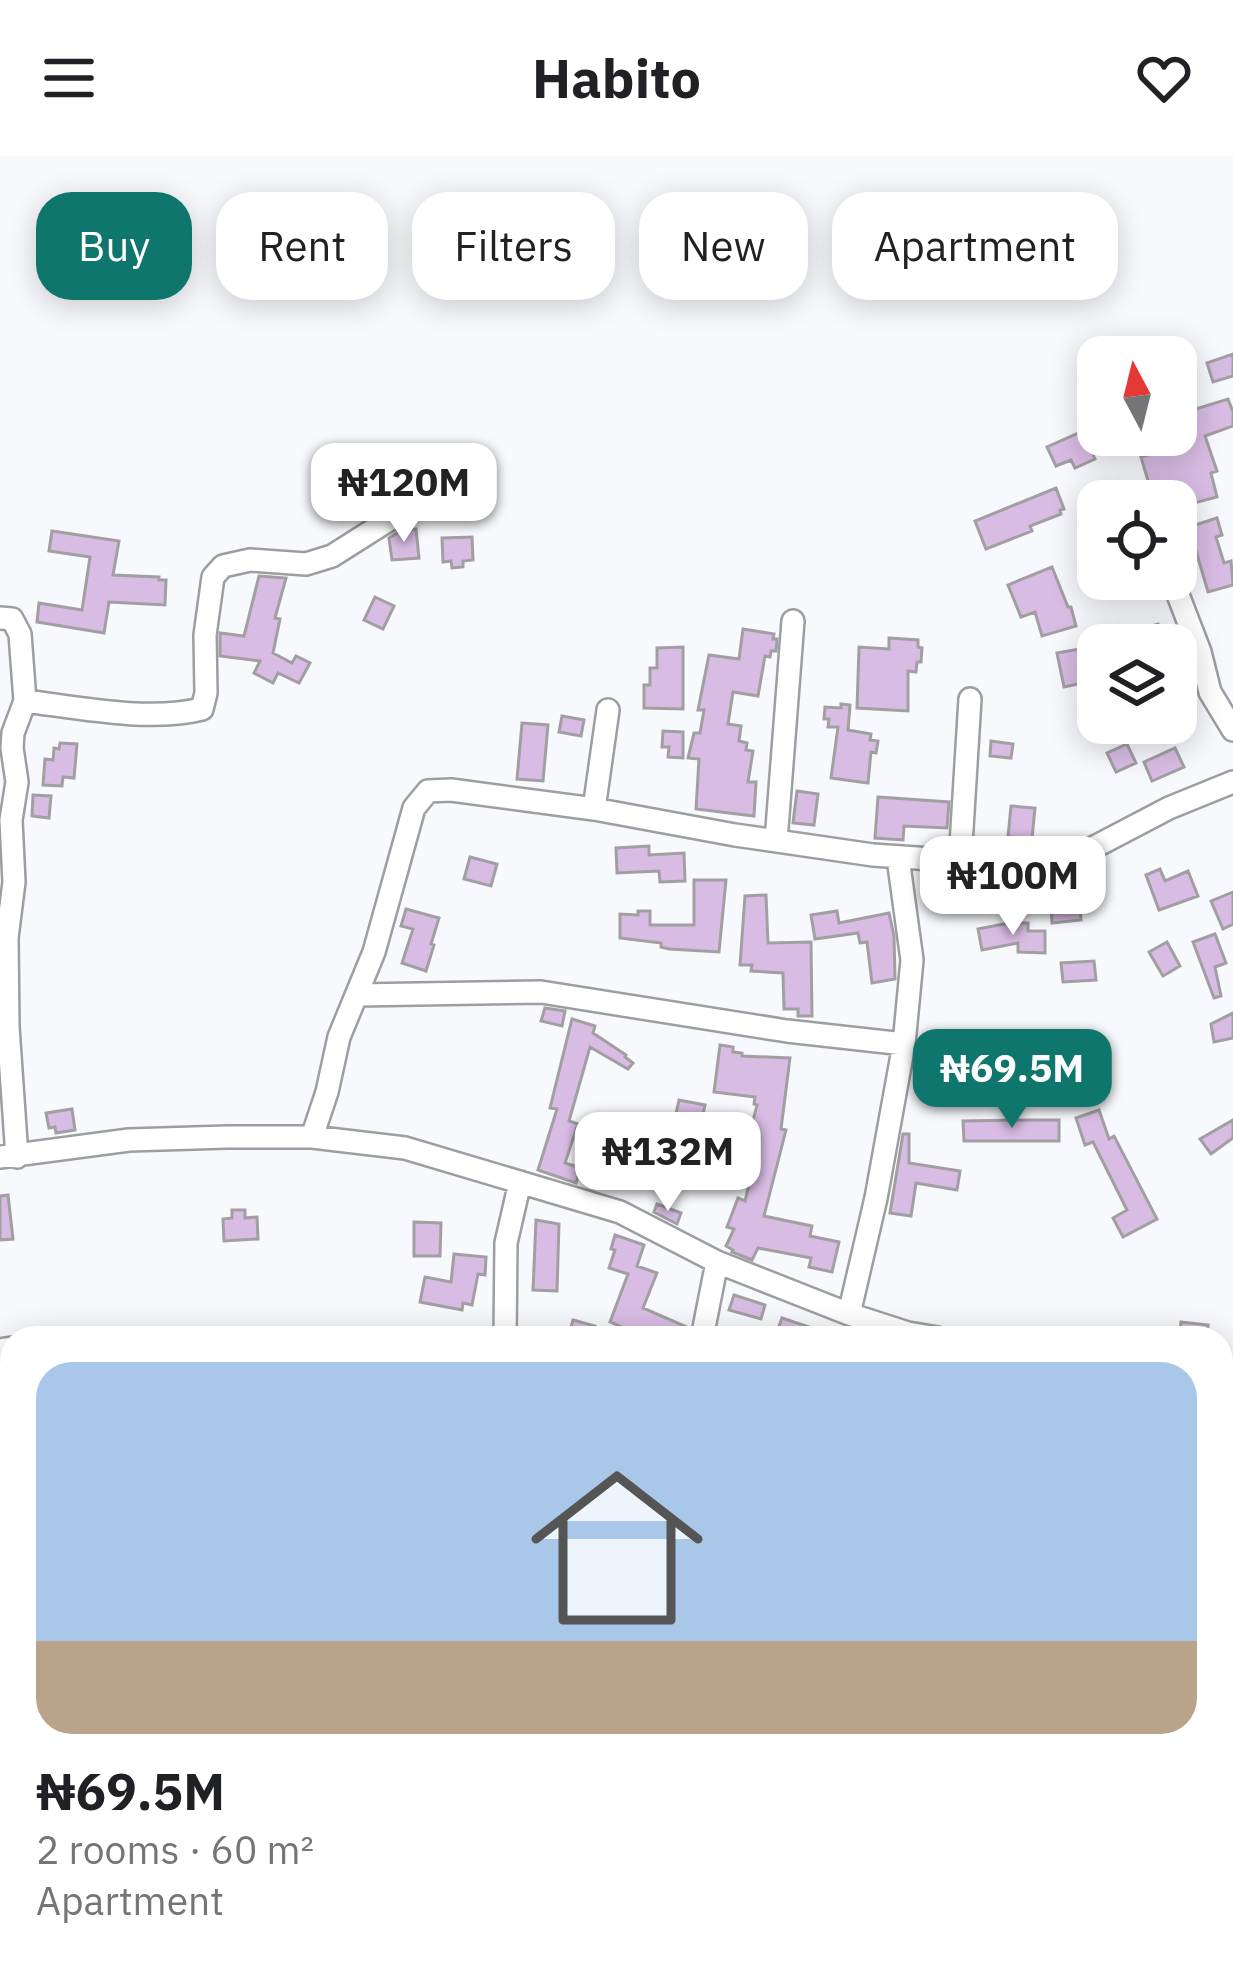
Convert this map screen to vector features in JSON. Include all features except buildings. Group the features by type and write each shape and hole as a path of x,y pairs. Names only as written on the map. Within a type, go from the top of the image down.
{"street":[{"path":"26,701 181,715 202,709 213,577 224,566 250,560 306,564 332,556 412,506"},
{"path":"1180,600 1201,652 1210,692 1233,730"},
{"path":"0,617 12,619 20,634 26,701 12,748 17,782 7,938 9,1157 130,1141 312,1137 405,1148 620,1212 717,1262 883,1326"},
{"path":"776,841 793,621"},
{"path":"960,861 970,699"},
{"path":"594,809 608,710"},
{"path":"312,1137 338,1037 374,952 414,808 428,791 594,809 776,841 898,858 960,861 992,870 1064,863 1169,808 1233,782"},
{"path":"849,1314 904,1044 912,960 898,858"},
{"path":"356,995 541,992 787,1031 904,1044"},
{"path":"505,1326 506,1243 520,1182"},
{"path":"704,1326 717,1262"}]}
